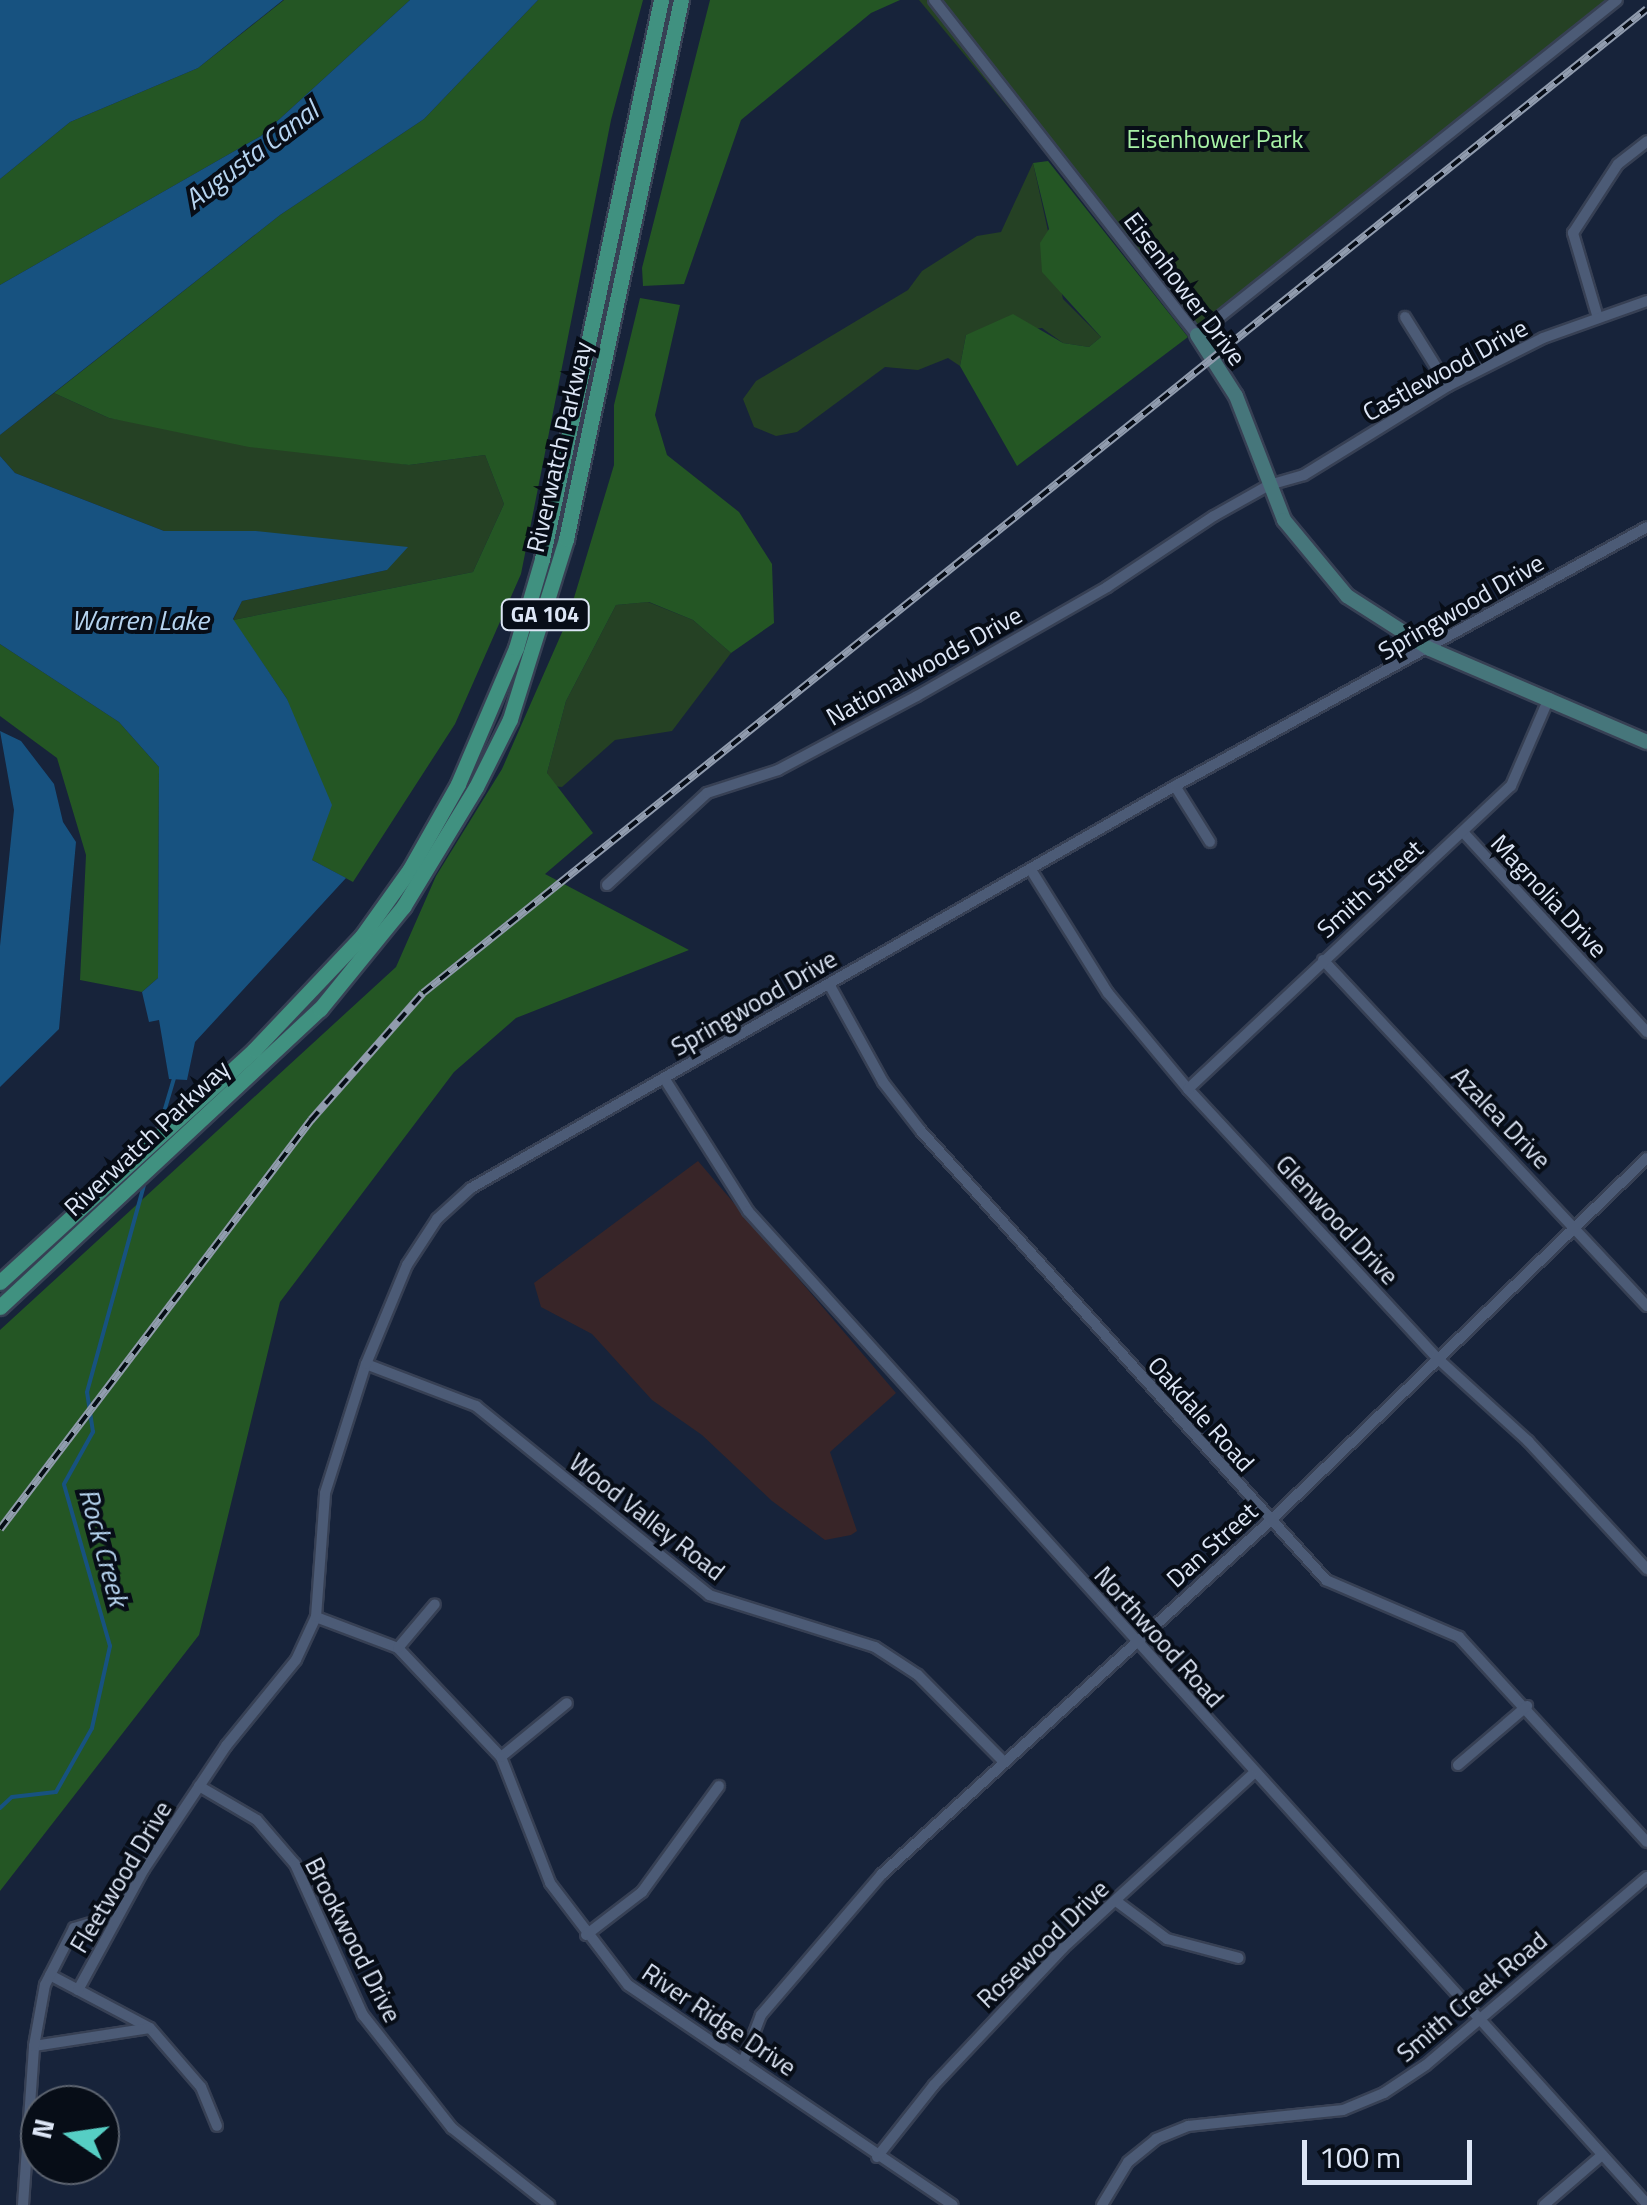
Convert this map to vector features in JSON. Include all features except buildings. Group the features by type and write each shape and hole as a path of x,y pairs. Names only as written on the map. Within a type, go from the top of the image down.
{"main road":[{"name":"Riverwatch Parkway","path":"0,1282 206,1093 362,936 410,869 488,719 542,559 662,0"},
{"name":"Riverwatch Parkway","path":"0,1307 320,1009 438,857 510,719 566,540 681,0"}],"street":[{"name":"Eisenhower Drive","path":"934,0 1197,335 1236,396 1284,520 1346,596 1430,650 1647,742"},
{"path":"1197,335 1617,0"},
{"path":"1598,318 1573,233 1618,164 1647,141"},
{"name":"Castlewood Drive","path":"1269,485 1304,474 1448,386 1598,318 1647,301"},
{"path":"1406,317 1448,386"},
{"name":"Nationalwoods Drive","path":"607,885 707,792 778,770 917,696 1269,485"},
{"name":"Springwood Drive","path":"200,1786 296,1660 316,1617 325,1494 366,1364 407,1265 437,1219 471,1188 1175,786 1647,528"},
{"name":"Smith Street","path":"1188,1088 1511,786 1549,698"},
{"path":"1175,786 1210,842"},
{"name":"Magnolia Drive","path":"1463,832 1647,1032"},
{"name":"Glenwood Drive","path":"1031,870 1108,993 1188,1088 1436,1357 1528,1441 1647,1569"},
{"name":"Azalea Drive","path":"1323,960 1647,1306"},
{"name":"Oakdale Road","path":"829,984 883,1082 921,1131 1326,1580 1459,1637 1647,1842"},
{"name":"Northwood Road","path":"664,1078 748,1211 1136,1639 1252,1774 1478,2015 1647,2204"},
{"name":"Dan Street","path":"743,2062 760,2014 882,1874 1002,1759 1270,1521 1647,1158"},
{"name":"Wood Valley Road","path":"366,1364 476,1406 709,1595 874,1647 918,1675 1002,1759"},
{"path":"398,1648 435,1604"},
{"name":"River Ridge Drive","path":"316,1617 398,1648 501,1757 550,1883 628,1985 953,2205"},
{"path":"501,1757 567,1703"},
{"path":"1458,1765 1526,1706"},
{"name":"Rosewood Drive","path":"878,2157 1014,1998 1252,1774"},
{"name":"Fleetwood Drive","path":"78,1990 117,1915 200,1786"},
{"name":"Brookwood Drive","path":"200,1786 257,1820 295,1864 363,2015 452,2128 549,2205"},
{"path":"586,1935 642,1892 719,1786"},
{"name":"Smith Creek Road","path":"1102,2205 1128,2162 1156,2139 1188,2126 1343,2110 1426,2065 1478,2015 1647,1877"},
{"path":"1116,1902 1167,1939 1239,1958"},
{"path":"23,2205 34,2046 50,1975 74,1928 117,1915"},
{"name":"Fleetwood Drive","path":"50,1975 150,2028 201,2088 217,2126"},
{"path":"34,2046 150,2028"},
{"path":"1544,2205 1602,2156"}],"shaded area":[{"path":"698,1161 896,1393 830,1452 857,1531 851,1535 825,1540 772,1501 702,1435 652,1400 592,1334 541,1307 534,1283"}],"green space":[{"path":"284,0 410,0 261,136 0,285 0,179 70,122 198,68"},
{"path":"538,0 643,0 611,120 521,574 455,724 353,882 312,860 287,699 233,620 473,572 504,504 485,455 409,465 249,447 109,418 54,393 280,215 424,119"},
{"path":"710,0 900,0 871,13 741,120 684,284 643,286 642,268"},
{"name":"Eisenhower Park","path":"919,0 1618,0 1197,335"},
{"path":"1048,161 1188,337 1017,466 960,366 966,335 1013,314 1063,343 1089,347 1101,337 1042,272 1040,243 1049,229 1033,163"},
{"path":"1033,163 1063,299 1101,337 1089,347 1063,343 1042,328 966,335 960,366 948,358 918,370 885,367 797,432 776,436 754,427 743,399 756,381 908,290 922,271 977,236 1001,232"},
{"path":"640,298 680,305 655,415 667,455 739,512 772,564 774,623 731,653 693,620 649,602 616,605 566,701 547,773 593,833 545,874 689,950 516,1018 454,1072 280,1302 199,1635 0,1891 0,1330 396,967 436,876 502,769 567,621 614,465 614,405"},
{"path":"54,393 109,418 409,465 485,455 504,504 473,572 233,620 242,601 387,570 256,531 164,531 15,473 0,456 0,435"},
{"path":"648,602 693,620 731,653 672,731 615,740 562,787 552,786 547,773 566,701 616,605"},
{"path":"0,644 119,722 159,767 158,978 142,992 80,980 86,855 57,758 0,716"}],"water":[{"path":"0,0 283,0 198,68 70,122 0,179"},
{"name":"Augusta Canal","path":"410,0 538,0 424,119 280,215 0,435 0,285 261,136"},
{"name":"Warren Lake","path":"0,456 15,473 164,531 256,531 408,547 387,570 242,601 233,619 287,699 332,805 312,860 346,878 195,1042 187,1080 169,1079 159,1020 149,1022 142,992 158,978 159,767 119,722 0,644"},
{"path":"0,731 21,741 54,784 63,822 76,842 59,1029 0,1087 0,946 14,810"}],"waterway":[{"name":"Rock Creek","path":"159,1129 175,1075"},
{"name":"Rock Creek","path":"0,1808 12,1797 56,1792 92,1728 110,1646 64,1484 93,1432 87,1392 145,1181"}],"railway":[{"path":"0,1529 311,1120 423,993 1647,9"}]}
